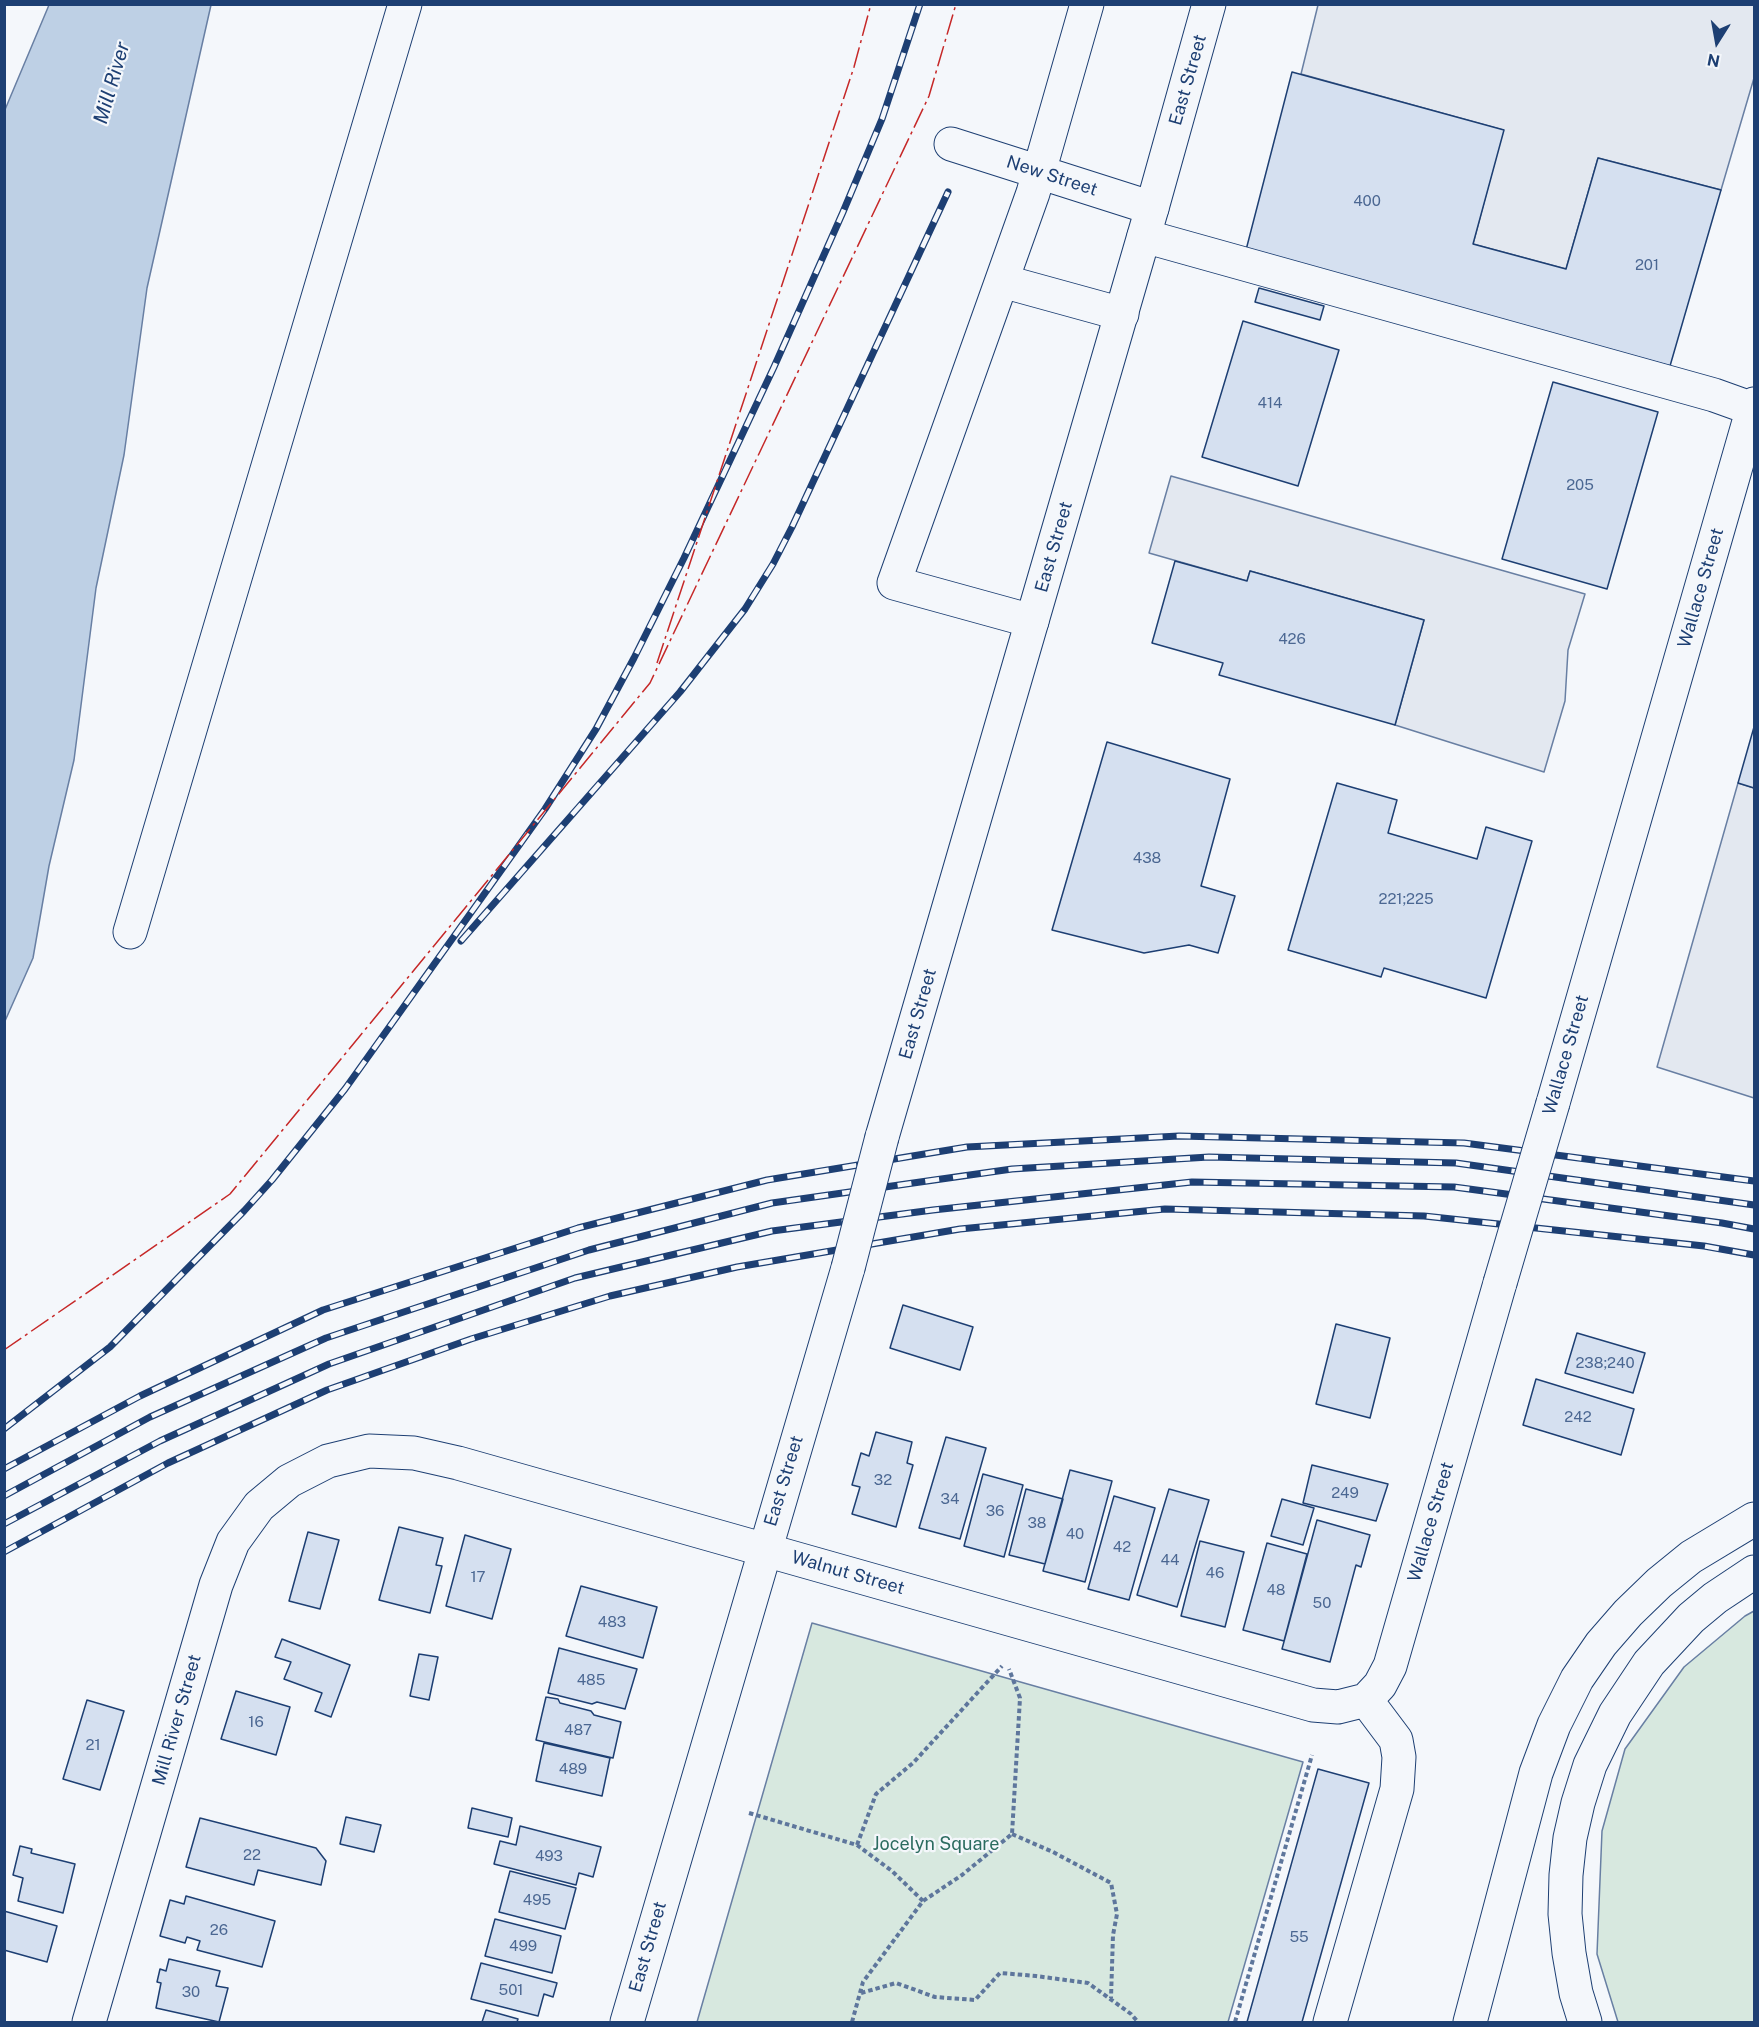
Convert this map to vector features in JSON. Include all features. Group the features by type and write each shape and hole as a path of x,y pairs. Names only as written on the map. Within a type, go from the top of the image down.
{"main road":[{"path":"130,932 405,4"},
{"path":"1032,621 894,584 1039,171 1087,4"},
{"name":"East Street","path":"627,2022 848,1268 882,1137 1122,314 1209,4"},
{"name":"New Street","path":"951,144 1104,194 1148,222 1754,407"},
{"path":"1002,281 1122,314"},
{"name":"Wallace Street","path":"1366,1700 1380,1685 1390,1666 1754,407"},
{"name":"Walnut Street","path":"328,1461 369,1450 414,1453 458,1463 1313,1706 1338,1707 1366,1700"},
{"name":"Mill River Street","path":"88,2022 216,1585 232,1542 259,1506 289,1481 328,1461"},
{"path":"1470,2022 1536,1773 1554,1725 1577,1679 1601,1644 1659,1583 1690,1557 1755,1519"},
{"path":"1585,2022 1576,1993 1569,1953 1565,1904 1570,1838 1580,1793 1590,1765 1615,1714 1649,1663 1691,1618 1715,1598 1755,1572"},
{"path":"1330,2022 1397,1789 1399,1757 1396,1740 1366,1700"}],"path":[{"path":"857,1845 876,1794 927,1749 1002,1666"},
{"path":"852,2022 864,1982 923,1900 962,1875 1012,1834 1020,1698 1009,1669"},
{"path":"1235,2022 1312,1755"},
{"path":"749,1814 857,1845 892,1871 923,1900"},
{"path":"1012,1834 1053,1852 1111,1883 1117,1914 1113,1935 1111,1999"},
{"path":"860,1994 896,1983 935,1997 975,2000 1000,1973 1088,1983 1131,2014 1138,2022"}],"green space":[{"path":"1754,1611 1754,2022 1618,2022 1597,1954 1602,1831 1625,1749 1684,1667"},
{"name":"Jocelyn Square","path":"812,1623 1303,1762 1228,2022 697,2022"}],"shaded area":[{"path":"1318,5 1754,5 1754,78 1721,190 1598,158 1566,269 1473,244 1503,130 1301,74"},
{"path":"1171,476 1585,594 1568,650 1565,701 1544,772 1395,725 1424,620 1250,571 1247,581 1149,553"},
{"path":"1738,783 1754,788 1754,1098 1657,1067"}],"water":[{"name":"Mill River","path":"49,5 211,5 147,288 124,455 96,588 74,760 49,866 33,958 5,1021 4,112"}],"building":[{"path":"1292,72 1504,130 1473,244 1566,269 1598,158 1721,190 1670,366 1246,250"},
{"path":"1259,288 1324,306 1320,320 1255,302"},
{"path":"1243,321 1339,350 1298,486 1202,457"},
{"path":"1553,382 1658,412 1607,589 1502,559"},
{"path":"1175,561 1247,581 1250,571 1424,620 1395,725 1219,675 1223,663 1152,643"},
{"path":"1754,727 1754,788 1738,783"},
{"path":"1107,742 1230,779 1201,886 1235,896 1218,953 1189,945 1144,953 1052,930"},
{"path":"1337,783 1397,800 1388,833 1477,859 1486,827 1532,841 1486,998 1384,968 1381,977 1288,950"},
{"path":"903,1305 973,1327 960,1370 890,1348"},
{"path":"1336,1324 1390,1338 1370,1418 1316,1404"},
{"path":"1577,1333 1645,1353 1633,1393 1565,1373"},
{"path":"1536,1379 1634,1409 1621,1455 1523,1425"},
{"path":"876,1432 912,1442 907,1463 913,1465 896,1527 852,1514 860,1487 852,1485 861,1453 869,1456"},
{"path":"946,1437 986,1448 960,1539 919,1528"},
{"path":"1312,1465 1388,1484 1376,1521 1303,1503"},
{"path":"1070,1470 1112,1481 1085,1582 1043,1571"},
{"path":"983,1474 1023,1485 1004,1557 964,1546"},
{"path":"1026,1489 1063,1499 1045,1564 1009,1555"},
{"path":"1169,1489 1209,1500 1177,1607 1137,1595"},
{"path":"1114,1496 1155,1508 1129,1600 1088,1589"},
{"path":"1282,1499 1314,1508 1303,1545 1271,1536"},
{"path":"1317,1520 1370,1535 1361,1567 1356,1565 1330,1662 1282,1649"},
{"path":"399,1527 443,1538 436,1565 442,1566 430,1613 379,1600"},
{"path":"308,1532 339,1540 320,1609 289,1601"},
{"path":"465,1535 511,1549 492,1619 446,1606"},
{"path":"1200,1541 1244,1552 1225,1627 1181,1616"},
{"path":"1267,1543 1307,1554 1284,1641 1243,1630"},
{"path":"581,1586 657,1607 643,1658 566,1636"},
{"path":"282,1639 350,1665 331,1717 315,1711 322,1693 284,1679 291,1662 275,1657"},
{"path":"559,1648 637,1669 625,1709 597,1702 592,1704 548,1693"},
{"path":"419,1654 438,1657 429,1700 410,1696"},
{"path":"236,1691 290,1707 276,1755 221,1739"},
{"path":"546,1697 591,1711 594,1715 621,1722 613,1758 536,1740"},
{"path":"87,1700 124,1711 100,1790 63,1779"},
{"path":"544,1743 610,1758 602,1796 536,1781"},
{"path":"1318,1769 1369,1783 1302,2022 1247,2022"},
{"path":"472,1808 512,1818 508,1837 468,1828"},
{"path":"346,1817 381,1825 374,1852 340,1844"},
{"path":"200,1818 316,1848 326,1861 321,1885 258,1870 254,1885 186,1867"},
{"path":"520,1826 601,1847 593,1877 579,1873 576,1885 494,1864 500,1841 516,1845"},
{"path":"20,1846 32,1849 31,1853 75,1864 63,1913 18,1901 23,1878 13,1875"},
{"path":"510,1871 576,1888 565,1929 499,1912"},
{"path":"186,1896 275,1921 262,1967 197,1950 200,1941 187,1937 185,1943 160,1936 170,1900 184,1904"},
{"path":"4,1911 57,1926 47,1962 4,1950"},
{"path":"495,1919 561,1936 552,1973 485,1956"},
{"path":"169,1959 220,1971 216,1986 228,1988 219,2022 156,2008 161,1983 157,1982 160,1969 166,1971"},
{"path":"481,1963 557,1983 553,1997 544,1994 538,2016 471,1999"},
{"path":"486,2010 518,2019 517,2022 482,2022"}],"railway":[{"path":"4,1429 110,1347 272,1180 345,1089 545,809 596,729 634,658 774,367 882,119 920,4"},
{"path":"461,941 680,692 745,609 773,564 792,527 948,192"},
{"path":"4,1469 140,1396 323,1310 578,1228 767,1180 967,1147 1179,1136 1464,1143 1754,1181"},
{"path":"4,1496 150,1417 326,1338 589,1250 772,1203 1012,1169 1209,1157 1456,1163 1754,1205"},
{"path":"4,1524 160,1441 329,1364 575,1278 772,1231 933,1210 1192,1182 1454,1187 1754,1229"},
{"path":"4,1552 168,1463 327,1390 471,1339 610,1296 737,1267 960,1229 1165,1209 1424,1216 1704,1246 1754,1255"}],"power":[{"path":"657,663 854,67 871,4"},
{"path":"4,1350 230,1194 650,683 929,96 956,4"}]}
